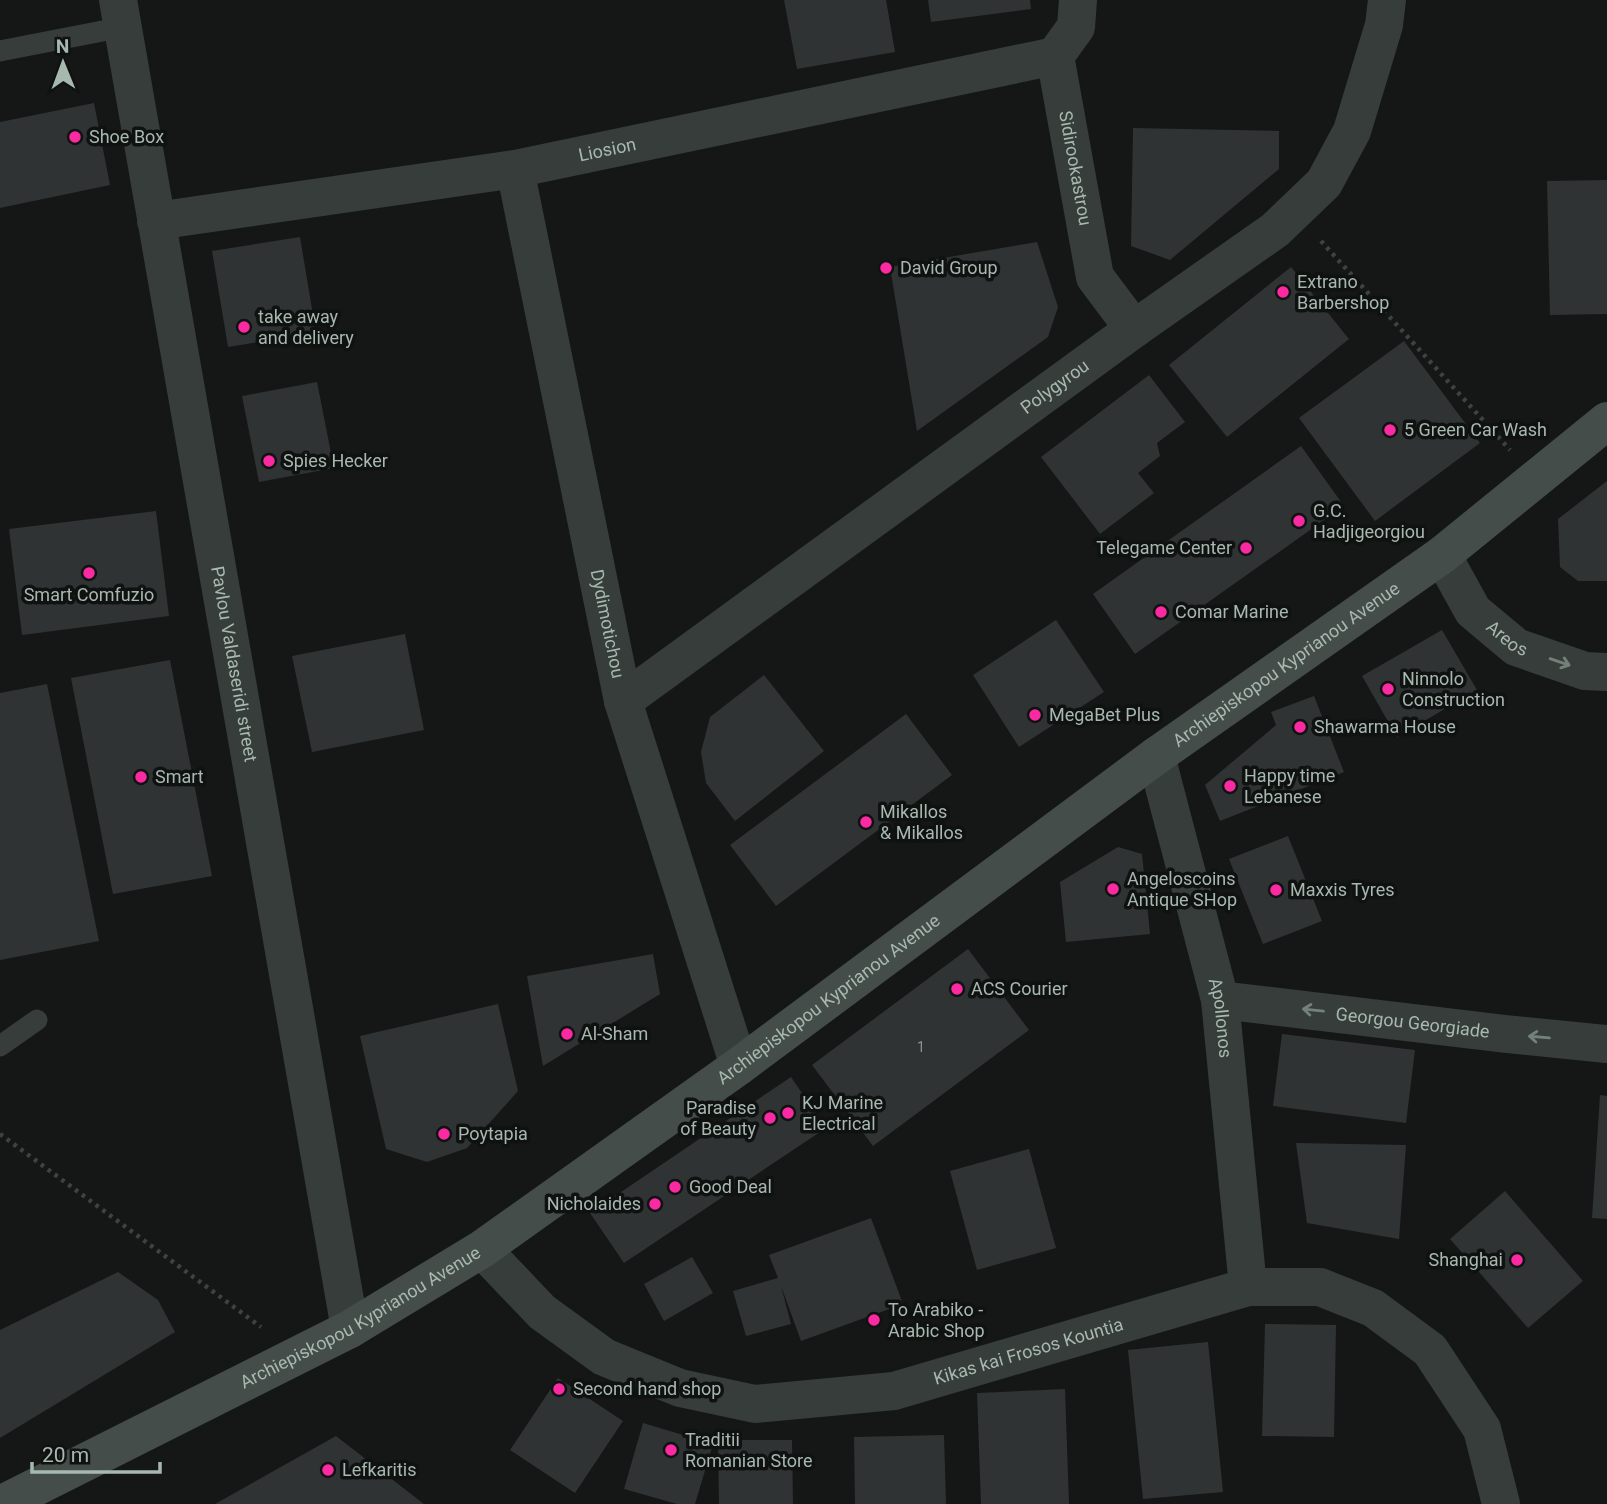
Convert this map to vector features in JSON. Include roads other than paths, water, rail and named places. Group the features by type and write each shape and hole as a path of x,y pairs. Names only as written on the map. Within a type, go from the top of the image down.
{"street":[{"path":"1055,57 1076,27 1078,0"},
{"name":"Polygyrou","path":"623,701 1134,329 1275,230 1295,212 1324,183 1352,131 1384,24 1387,0"},
{"name":"Pavlou Valdaseridi street","path":"120,14 350,1329"},
{"name":"Liosion","path":"156,221 515,169 1055,57"},
{"name":"Sidirookastrou","path":"1055,57 1095,277 1134,329"},
{"name":"Dydimotichou","path":"515,169 623,701 739,1066"},
{"name":"Archiepiskopou Kyprianou Avenue","path":"2,1504 350,1329 482,1249 739,1066 1156,756 1443,555 1607,421"},
{"name":"Areos","path":"1443,555 1473,611 1516,648 1585,671 1607,672"},
{"name":"Apollonos","path":"1156,756 1220,1000 1248,1287"},
{"name":"Georgou Georgiade","path":"1220,1000 1607,1044"},
{"name":"Kikas kai Frosos Kountia","path":"482,1249 542,1312 604,1357 680,1388 754,1404 894,1391 1248,1287 1320,1287 1373,1308 1430,1350 1482,1429 1501,1504"}],"lane":[{"path":"0,51 120,14"},
{"path":"0,1046 37,1020"}],"place":[{"name":"Shoe Box","path":"75,137"},
{"name":"David Group","path":"886,268"},
{"name":"Extrano Barbershop","path":"1283,292"},
{"name":"take away and delivery","path":"244,327"},
{"name":"5 Green Car Wash","path":"1390,430"},
{"name":"Spies Hecker","path":"269,461"},
{"name":"G.C. Hadjigeorgiou","path":"1299,521"},
{"name":"Telegame Center","path":"1246,548"},
{"name":"Smart Comfuzio","path":"89,573"},
{"name":"Comar Marine","path":"1161,612"},
{"name":"Ninnolo Construction","path":"1388,689"},
{"name":"MegaBet Plus","path":"1035,715"},
{"name":"Shawarma House","path":"1300,727"},
{"name":"Smart","path":"141,777"},
{"name":"Happy time Lebanese","path":"1230,786"},
{"name":"Mikallos & Mikallos","path":"866,822"},
{"name":"Angeloscoins Antique SHop","path":"1113,889"},
{"name":"Maxxis Tyres","path":"1276,890"},
{"name":"ACS Courier","path":"957,989"},
{"name":"Al-Sham","path":"567,1034"},
{"name":"KJ Marine Electrical","path":"788,1113"},
{"name":"Paradise of Beauty","path":"770,1118"},
{"name":"Poytapia","path":"444,1134"},
{"name":"Good Deal","path":"675,1187"},
{"name":"Nicholaides","path":"655,1204"},
{"name":"Shanghai","path":"1517,1260"},
{"name":"To Arabiko - Arabic Shop","path":"874,1320"},
{"name":"Second hand shop","path":"559,1389"},
{"name":"Traditii Romanian Store","path":"671,1450"},
{"name":"Lefkaritis","path":"328,1470"}]}
